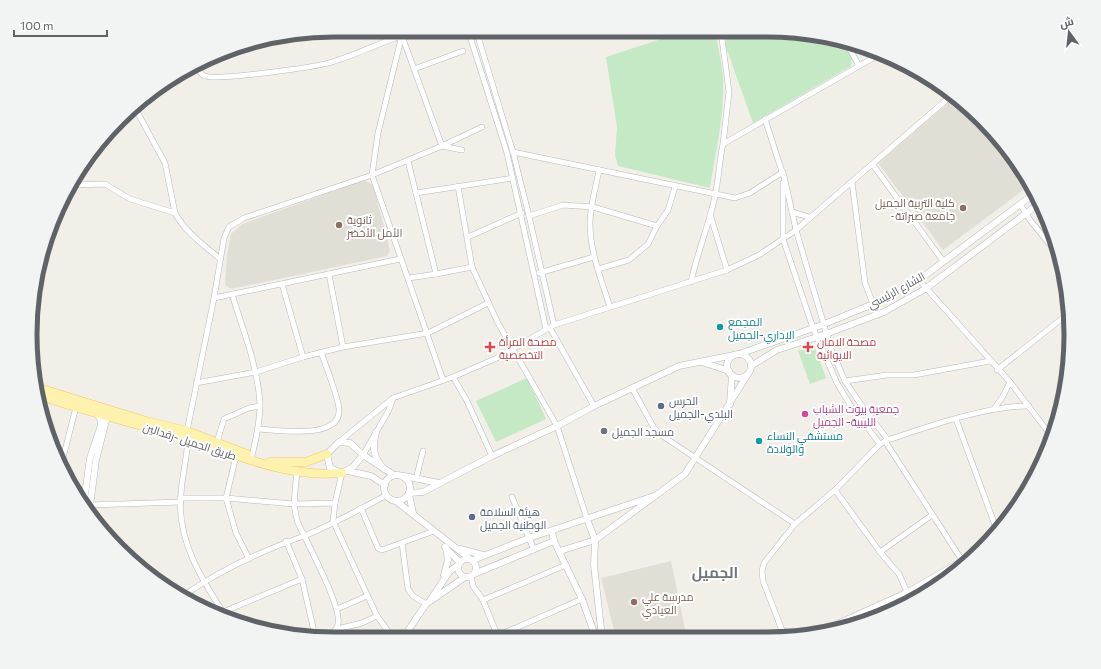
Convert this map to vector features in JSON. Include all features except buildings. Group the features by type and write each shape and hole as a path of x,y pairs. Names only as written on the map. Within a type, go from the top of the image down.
{"main road":[{"name":"طريق الجميل -رقدالين","path":"42,389 108,412 187,435 217,442 273,463 312,461 327,454"},
{"name":"طريق الجميل -رقدالين","path":"44,397 96,412 108,412"},
{"name":"طريق الجميل -رقدالين","path":"187,435 236,456 297,473 324,475 345,472"}],"street":[{"path":"199,70 201,74 206,77 212,77 302,68 330,63 397,37"},
{"path":"402,37 378,133 372,175 400,259 409,278 443,380"},
{"path":"403,37 442,146"},
{"path":"470,37 507,153 522,214 533,274 550,327 594,406"},
{"path":"478,37 513,152 529,216 541,272 550,327"},
{"path":"691,282 697,255 715,195 723,144 729,92 722,37"},
{"path":"850,49 859,66"},
{"path":"414,69 463,51"},
{"path":"723,144 765,118 874,58"},
{"path":"385,484 371,476 330,468 327,454 339,442 393,398 453,377 512,350 550,327 727,270 759,255 796,230 809,217 873,165 948,98"},
{"path":"137,112 165,163 175,213 179,220 197,240 220,260"},
{"path":"765,118 783,172 796,230 822,325 845,381 962,559"},
{"path":"221,609 193,560 183,530 181,500 187,435 196,383 214,298 224,238 229,227 244,218 372,175 408,161 482,127"},
{"path":"442,146 462,150"},
{"path":"513,152 735,198 746,195 783,172"},
{"path":"408,161 436,274"},
{"path":"873,165 943,261"},
{"path":"599,170 590,221 594,258 610,307"},
{"path":"783,172 783,239 813,328 837,383 852,408 885,442"},
{"path":"416,193 513,178"},
{"path":"852,182 865,284 873,304"},
{"path":"78,185 105,184 130,199 175,213"},
{"path":"458,186 472,267 512,350 557,426 595,540 594,565 601,632"},
{"path":"598,269 629,260 648,244 657,226 668,210 675,186"},
{"name":"الشارع الرئيسي","path":"492,456 679,366 736,355 822,325 873,304 919,280 1030,197"},
{"path":"529,216 563,204 593,207 657,226"},
{"path":"1020,204 1049,244"},
{"name":"الشارع الرئيسي","path":"751,366 776,350 826,334 884,312 926,289 1035,207"},
{"path":"792,212 809,217"},
{"path":"468,237 522,214"},
{"path":"710,214 727,270"},
{"path":"533,274 594,258"},
{"path":"214,298 400,259"},
{"path":"409,278 472,267"},
{"path":"329,274 343,346"},
{"path":"919,280 997,370 1010,382 1048,431"},
{"path":"282,284 303,357"},
{"path":"232,294 256,372 260,406 258,429 252,456"},
{"path":"196,383 256,372 343,346 428,333 488,302"},
{"path":"997,370 1063,318"},
{"path":"258,429 316,431 331,426 336,422 340,410 321,352"},
{"path":"560,551 595,540 685,474 730,405 748,374 751,366 747,357 736,355 728,364 731,373 730,405"},
{"path":"845,381 887,375 914,375 990,361"},
{"path":"700,362 742,377 748,374"},
{"path":"396,500 403,499 409,493 423,492 492,456 466,399 453,377"},
{"path":"994,409 1010,382"},
{"path":"632,388 654,428 695,458 795,524"},
{"path":"389,632 377,616 333,522 335,503 345,472 363,455 389,410 393,398"},
{"path":"217,442 224,419 249,408 260,406"},
{"path":"783,631 763,581 762,571 768,556 795,524 835,490 885,442 956,419 994,409 1029,406"},
{"path":"64,456 76,407"},
{"path":"87,500 90,458 101,425 100,418 96,412"},
{"path":"88,501 108,412"},
{"path":"956,419 995,525"},
{"path":"376,432 372,446 376,460 384,469"},
{"path":"339,442 350,443 363,455 394,475 440,483"},
{"path":"416,479 423,450"},
{"path":"236,456 226,498 236,533 249,559"},
{"path":"297,473 294,504 297,524 304,535 337,608 339,623 337,629"},
{"path":"387,496 385,484 388,479 394,475"},
{"path":"403,476 409,483 409,493 413,513"},
{"path":"835,490 880,552 899,574 907,592"},
{"path":"407,632 449,572 464,559 472,560 529,538 552,532 661,493"},
{"path":"187,593 225,569 286,541 333,522 387,496 396,500 472,560 476,569 470,576"},
{"path":"512,497 534,550"},
{"path":"90,504 226,498 294,504 335,503"},
{"path":"362,508 378,548 382,550 436,533"},
{"path":"880,552 932,515"},
{"path":"552,532 554,542 560,551 582,599 594,632"},
{"path":"436,533 459,564 459,572 470,576"},
{"path":"286,541 302,579 312,631"},
{"path":"428,603 470,576 554,542"},
{"path":"402,543 408,589 413,596 428,603"},
{"path":"441,583 448,560 446,548"},
{"path":"457,548 483,555"},
{"path":"483,600 566,564"},
{"path":"841,622 947,572"},
{"path":"470,576 473,586 483,600 495,632"},
{"path":"226,611 302,579"},
{"path":"337,608 367,596"},
{"path":"508,632 582,599"},
{"path":"334,632 337,629 362,623 377,616"}],"shaded area":[{"path":"951,101 977,124 1003,153 1025,188 943,250 878,163"},
{"path":"364,180 373,185 390,250 387,256 231,289 225,285 227,255 231,234 242,224"},
{"path":"671,561 686,632 614,632 601,578"}],"green space":[{"path":"668,37 716,37 723,80 723,107 710,188 618,166 615,155 617,127 606,57"},
{"path":"725,37 766,37 805,40 848,48 852,63 851,66 753,123 726,47"},
{"path":"814,345 826,378 810,384 798,351"},
{"path":"527,378 546,419 496,442 476,401"}],"place":[{"name":"كلية التربية الجميل -جامعة صبراتة","path":"963,208"},
{"name":"ثانوية الأمل الأخضر","path":"339,225"},
{"name":"المجمع الإداري-الجميل","path":"720,327"},
{"name":"مصحة المرأة التخصصية","path":"490,347"},
{"name":"مصحة الامان الايوائية","path":"808,347"},
{"name":"الحرس البلدي-الجميل","path":"661,406"},
{"name":"جمعية بيوت الشباب الليبية- الجميل","path":"805,414"},
{"name":"مسجد الجميل","path":"604,431"},
{"name":"مستشفي النساء والولادة","path":"759,441"},
{"name":"هيئة السلامة الوطنية الجميل","path":"472,517"},
{"name":"مدرسة علي العيادي","path":"634,602"}],"district":[{"name":"الجميل","path":"715,572"}]}
